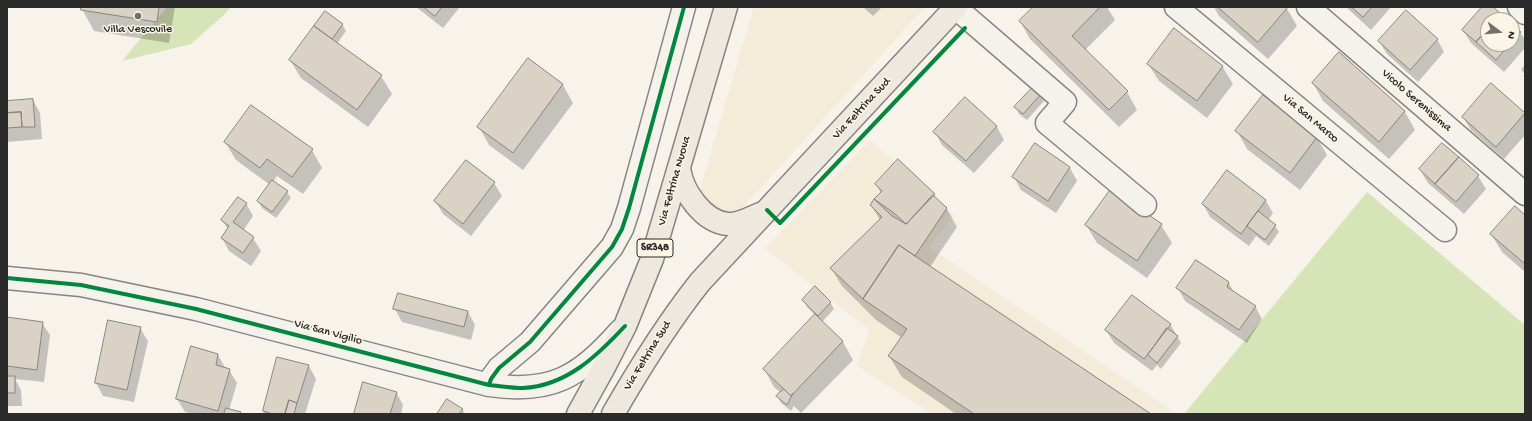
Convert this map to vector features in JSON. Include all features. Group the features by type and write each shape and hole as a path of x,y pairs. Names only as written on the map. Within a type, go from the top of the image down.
{"main road":[{"name":"Via Feltrina Nuova","path":"578,414 625,326 652,259 726,7"},
{"name":"Via Feltrina Sud","path":"613,414 652,347 685,300 715,264 956,7"},
{"name":"Via Feltrina Sud","path":"679,168 681,180 688,195 699,208 718,221 734,224 767,210"}],"street":[{"path":"489,385 491,379 499,368 530,342 597,265 618,237 631,201 684,7"},
{"path":"956,7 1066,102 1047,123 1145,205"},
{"name":"Via San Marco","path":"1176,7 1445,230"},
{"name":"Vicolo Serenissima","path":"1308,7 1525,194"},
{"path":"1519,7 1525,13"},
{"name":"Via San Vigilio","path":"7,278 80,285 196,309 489,385 522,388 542,386 562,379 589,361 625,326"}],"shaded area":[{"path":"754,7 925,7 738,213 720,213 697,199"},
{"path":"870,140 954,216 929,247 1177,414 932,414 857,366 869,330 765,248"}],"green space":[{"path":"167,7 231,7 191,44 122,61"},
{"path":"1367,192 1525,325 1525,414 1184,414"}],"building":[{"name":"Villa Vescovile","path":"81,7 159,7 157,22 81,10"},
{"path":"424,7 442,7 435,16"},
{"path":"1033,7 1100,7 1072,36 1128,91 1109,110 1019,21"},
{"path":"1218,7 1288,7 1258,42"},
{"path":"1352,7 1372,7 1363,17"},
{"path":"1482,7 1493,7 1499,12 1480,12 1480,38 1476,42 1462,30"},
{"path":"1406,10 1438,39 1410,70 1378,41"},
{"path":"325,11 343,24 332,39 314,26"},
{"path":"314,26 382,75 357,110 289,60"},
{"path":"1174,28 1223,66 1197,101 1147,64"},
{"path":"1480,38 1480,46 1476,42"},
{"path":"1339,52 1405,111 1379,142 1312,83"},
{"path":"1487,52 1503,52 1496,60"},
{"path":"528,58 563,84 513,153 477,127"},
{"path":"1491,83 1525,113 1496,147 1462,117"},
{"path":"1033,87 1041,94 1023,114 1014,107"},
{"path":"1263,95 1317,137 1290,173 1235,131"},
{"path":"965,97 997,126 966,161 933,132"},
{"path":"33,99 35,127 22,127 21,112 7,113 7,101"},
{"path":"251,105 313,149 292,177 267,159 260,168 224,142"},
{"path":"21,112 22,127 7,128 7,113"},
{"path":"1035,143 1070,167 1048,201 1012,177"},
{"path":"1442,143 1459,157 1435,184 1419,169"},
{"path":"1459,157 1479,175 1456,202 1435,184"},
{"path":"898,159 935,194 906,224 894,213 874,199 882,191 875,184"},
{"path":"466,160 495,182 463,224 434,201"},
{"path":"1227,170 1266,200 1241,234 1202,204"},
{"path":"272,180 288,191 272,212 257,201"},
{"path":"1111,189 1162,224 1137,261 1085,225"},
{"path":"933,195 947,208 915,256 899,245 863,299 830,268 882,217 870,205 874,199 892,216 906,224"},
{"path":"238,197 247,203 233,222 254,237 243,253 221,238 229,226 221,220"},
{"path":"1515,206 1525,215 1525,264 1490,234"},
{"path":"1258,211 1276,225 1265,240 1247,226"},
{"path":"899,245 1151,414 974,414 888,356 907,329 863,299"},
{"path":"1196,260 1229,282 1227,287 1256,306 1239,330 1176,288"},
{"path":"815,286 831,302 818,316 802,300"},
{"path":"398,293 468,311 464,327 393,309"},
{"path":"1132,295 1171,324 1144,359 1105,330"},
{"path":"815,314 843,341 791,396 763,369"},
{"path":"7,317 43,322 37,370 7,366"},
{"path":"108,320 141,327 127,390 95,383"},
{"path":"1167,328 1178,336 1157,363 1148,355"},
{"path":"191,346 218,354 216,365 230,369 218,411 176,399"},
{"path":"277,357 309,365 297,403 289,400 285,414 273,414 263,411"},
{"path":"7,376 15,376 15,393 7,393"},
{"path":"363,382 397,392 390,414 354,414"},
{"path":"784,389 791,396 793,393 787,405 776,396"},
{"path":"447,399 463,409 459,414 437,414"},
{"path":"289,400 297,403 294,414 285,414"},
{"path":"226,408 241,412 240,414 224,414"}],"cycle path":[{"path":"489,385 491,379 499,368 530,342 612,247 622,229 684,7"},
{"path":"767,210 780,223 965,28"},
{"path":"7,278 81,285 196,309 489,385 515,388 539,386 553,382 580,368 625,326"}],"place":[{"name":"Villa Vescovile","path":"138,16"}]}
